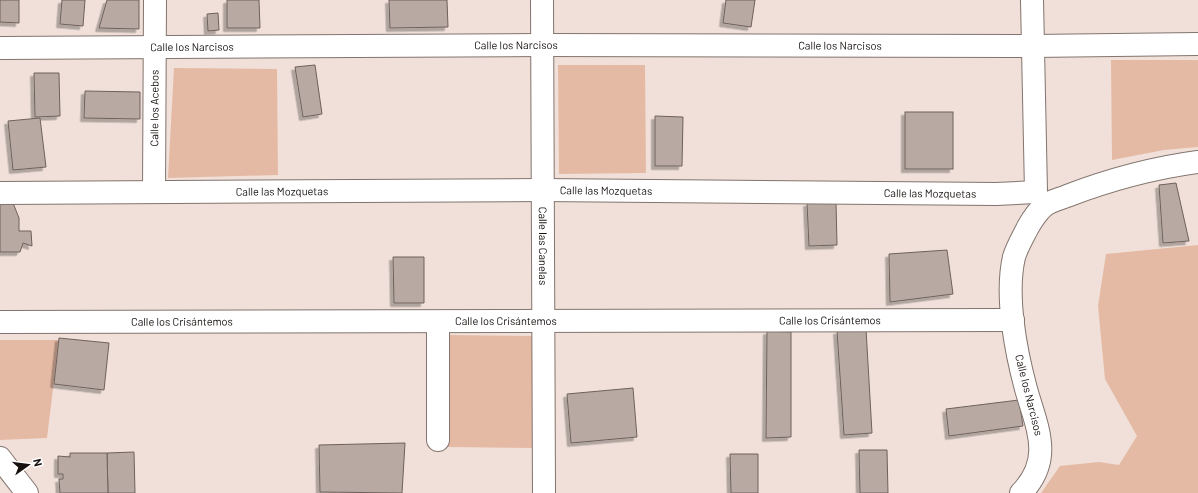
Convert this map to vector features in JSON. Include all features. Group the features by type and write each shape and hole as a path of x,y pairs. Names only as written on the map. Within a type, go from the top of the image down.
{"street":[{"name":"Calle los Acebos","path":"154,192 155,0"},
{"name":"Calle las Canelas","path":"542,0 544,493"},
{"path":"1032,0 1032,46 1040,199"},
{"name":"Calle los Narcisos","path":"0,48 541,45 1032,46 1198,44"},
{"name":"Calle las Mozquetas","path":"0,193 542,190 988,194 1040,199 1128,176 1176,165 1198,162"},
{"name":"Calle los Narcisos","path":"1021,493 1030,483 1037,470 1041,455 1041,437 1019,363 1013,320 1011,274 1014,256 1031,222 1040,199"},
{"name":"Calle los Crisántemos","path":"0,322 1013,320"},
{"path":"438,322 438,440"},
{"path":"0,458 27,493"}],"shaded area":[{"path":"1111,60 1198,60 1198,147 1164,150 1112,160"},
{"path":"558,65 645,65 646,173 559,174"},
{"path":"174,68 277,69 278,175 168,178"},
{"path":"1198,245 1198,493 1041,493 1060,466 1099,462 1119,465 1137,436 1105,379 1098,306 1106,254"},
{"path":"450,335 539,336 537,448 448,447"},
{"path":"0,340 59,340 47,438 0,440"}],"building":[{"path":"0,0 19,0 19,23 0,22"},
{"path":"62,0 85,0 83,26 60,24"},
{"path":"107,0 139,0 139,29 99,28"},
{"path":"227,0 259,0 260,28 227,28"},
{"path":"389,0 447,0 448,27 390,28"},
{"path":"726,0 755,0 751,27 723,23"},
{"path":"218,13 219,30 208,31 207,14"},
{"path":"315,65 322,114 303,117 295,67"},
{"path":"34,73 59,73 60,116 35,117"},
{"path":"85,91 140,92 140,119 84,118"},
{"path":"905,112 953,112 953,169 905,169"},
{"path":"655,116 683,117 682,166 655,166"},
{"path":"40,118 46,167 13,170 8,121"},
{"path":"1176,183 1189,241 1163,243 1159,185"},
{"path":"836,202 837,245 809,246 807,203"},
{"path":"0,203 13,203 19,218 19,231 31,231 32,246 23,243 20,252 0,252"},
{"path":"947,250 953,294 890,302 889,254"},
{"path":"393,257 424,257 424,303 394,303"},
{"path":"866,329 872,433 844,435 837,331"},
{"path":"767,331 791,332 791,437 766,438"},
{"path":"59,338 109,343 104,390 54,384"},
{"path":"633,388 637,437 571,443 567,394"},
{"path":"1019,400 1023,426 949,436 946,409"},
{"path":"405,443 402,493 320,492 319,445"},
{"path":"859,450 887,450 888,493 860,493"},
{"path":"134,452 135,493 108,493 107,453"},
{"path":"70,453 107,453 108,493 60,493 59,479 63,479 63,474 58,474 58,456 70,457"},
{"path":"730,454 758,454 758,493 731,493"}]}
